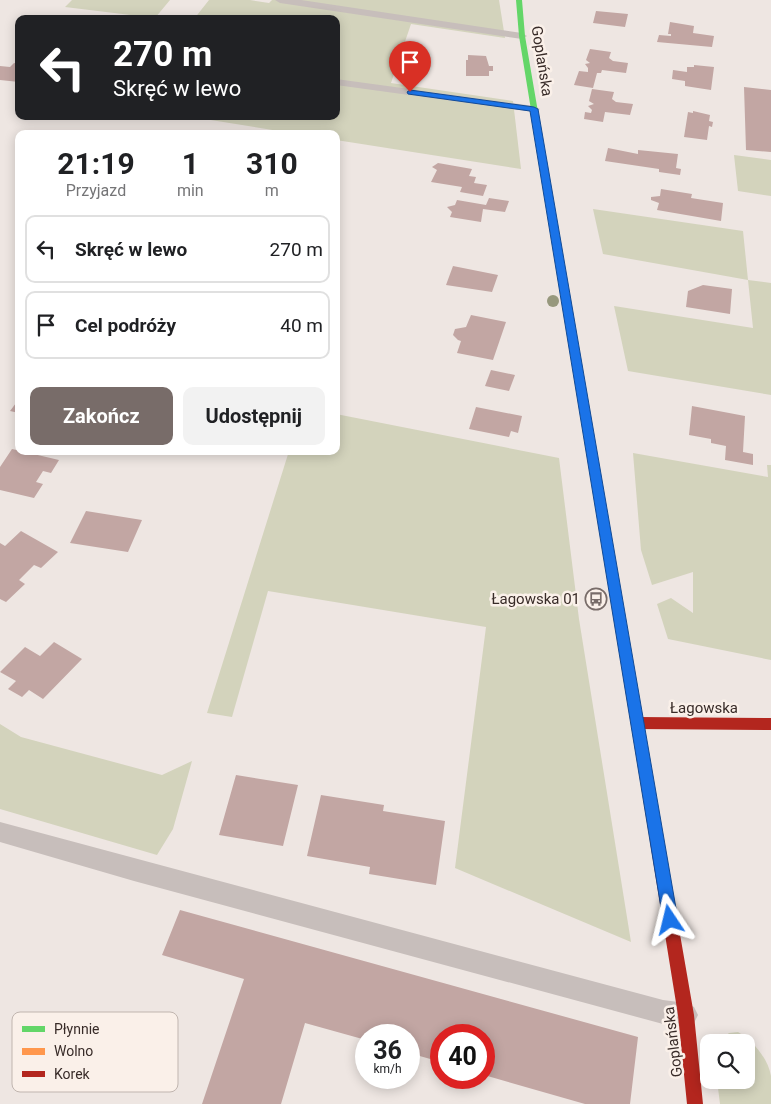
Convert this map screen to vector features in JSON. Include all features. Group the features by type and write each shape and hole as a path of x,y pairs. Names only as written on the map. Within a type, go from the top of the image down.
{"street":[{"name":"Goplańska","path":"519,0 522,36 534,109 686,1015 695,1104"},
{"name":"Łagowska","path":"637,723 771,724"}],"lane":[{"path":"280,0 522,36"},
{"path":"340,83 534,109"},
{"path":"0,832 144,873 653,1009 686,1015"}],"green space":[{"path":"72,0 170,0 158,15 130,15 65,7"},
{"path":"209,0 250,0 269,3 272,0 499,0 505,38 411,24 391,83 513,101 521,169 340,141 340,130 272,130 211,120 340,120 340,15 197,15"},
{"path":"734,155 771,160 771,196 738,191"},
{"path":"593,209 743,231 748,280 603,254"},
{"path":"748,280 771,283 771,395 628,371 614,306 753,328"},
{"path":"340,415 559,458 579,619 631,942 455,868 486,627 268,591 232,717 207,713 288,455 340,455"},
{"path":"633,453 768,477 767,465 771,465 771,660 668,639 657,604 671,598 693,613 693,572 652,585 641,550"},
{"path":"0,724 21,737 162,775 192,761 173,829 157,855 0,809"},
{"path":"738,1032 741,1034 728,1034"},
{"path":"755,1046 767,1063 771,1076 771,1104 720,1104 718,1089 755,1089"}],"building":[{"path":"596,11 628,14 625,27 593,23"},
{"path":"670,22 694,26 693,33 714,36 712,47 657,42 659,35 671,36 671,34 668,34"},
{"path":"590,49 611,52 609,58 613,61 628,63 626,73 602,70 601,73 597,73 593,88 574,85 579,71 588,72 585,64 590,63 586,60"},
{"path":"468,55 486,56 489,66 493,66 493,71 489,71 489,76 466,76 466,60 468,60"},
{"path":"15,63 15,82 0,80 0,66 10,67"},
{"path":"694,65 714,67 711,90 685,86 685,81 672,79 673,70 687,72 687,67 694,67"},
{"path":"744,87 771,90 771,152 746,150"},
{"path":"592,89 614,92 612,99 616,102 633,104 630,115 605,112 603,122 584,119 585,112 591,113 592,110 588,106 594,104 589,101"},
{"path":"693,111 710,115 709,121 713,122 712,127 709,126 707,140 684,137 688,112 693,113"},
{"path":"608,148 638,154 638,150 678,154 676,168 681,169 680,175 659,172 659,169 605,161"},
{"path":"438,163 472,169 469,176 476,177 474,183 487,185 483,196 460,192 462,187 431,182 437,170 432,167"},
{"path":"661,189 692,194 691,198 723,203 721,221 657,210 659,203 651,200 651,197 660,196"},
{"path":"489,198 509,201 505,212 483,209 481,222 450,217 452,212 447,207 455,205 457,200 486,205"},
{"path":"453,266 498,275 492,292 446,285"},
{"path":"703,285 732,289 730,314 686,307 688,291"},
{"path":"471,315 506,322 493,360 457,353 461,341 453,335 455,329 466,327"},
{"path":"491,370 515,375 509,391 485,386"},
{"path":"15,404 15,412 10,411"},
{"path":"692,406 745,416 743,452 753,454 753,465 725,460 726,446 711,443 711,439 689,435"},
{"path":"476,407 522,416 518,433 511,431 509,437 469,429"},
{"path":"12,449 15,450 15,455 38,455 59,460 51,473 43,471 36,482 43,484 34,498 0,490 0,467"},
{"path":"86,511 142,520 128,552 70,543"},
{"path":"21,531 58,552 41,568 34,565 19,580 25,584 6,602 0,599 0,543 5,546"},
{"path":"54,642 82,659 43,699 29,690 22,697 8,689 16,681 0,672 25,647 40,656"},
{"path":"236,775 298,785 283,846 219,835"},
{"path":"321,795 384,805 383,811 445,821 436,885 369,874 370,867 307,856"},
{"path":"180,910 638,1037 630,1104 585,1104 495,1078 495,1024 430,1024 430,1059 420,1056 420,1024 355,1024 355,1037 305,1023 281,1104 202,1104 244,979 162,955"}],"traffic: fast":[{"path":"519,0 522,36 601,510"}],"traffic: slow":[{"path":"601,510 657,842"}],"traffic: jam":[{"path":"637,723 771,724"},
{"path":"657,842 686,1015 695,1104"}],"place":[{"name":"Łagowska 01","path":"596,599"}],"route":[{"path":"410,92 534,109 670,920"}]}
